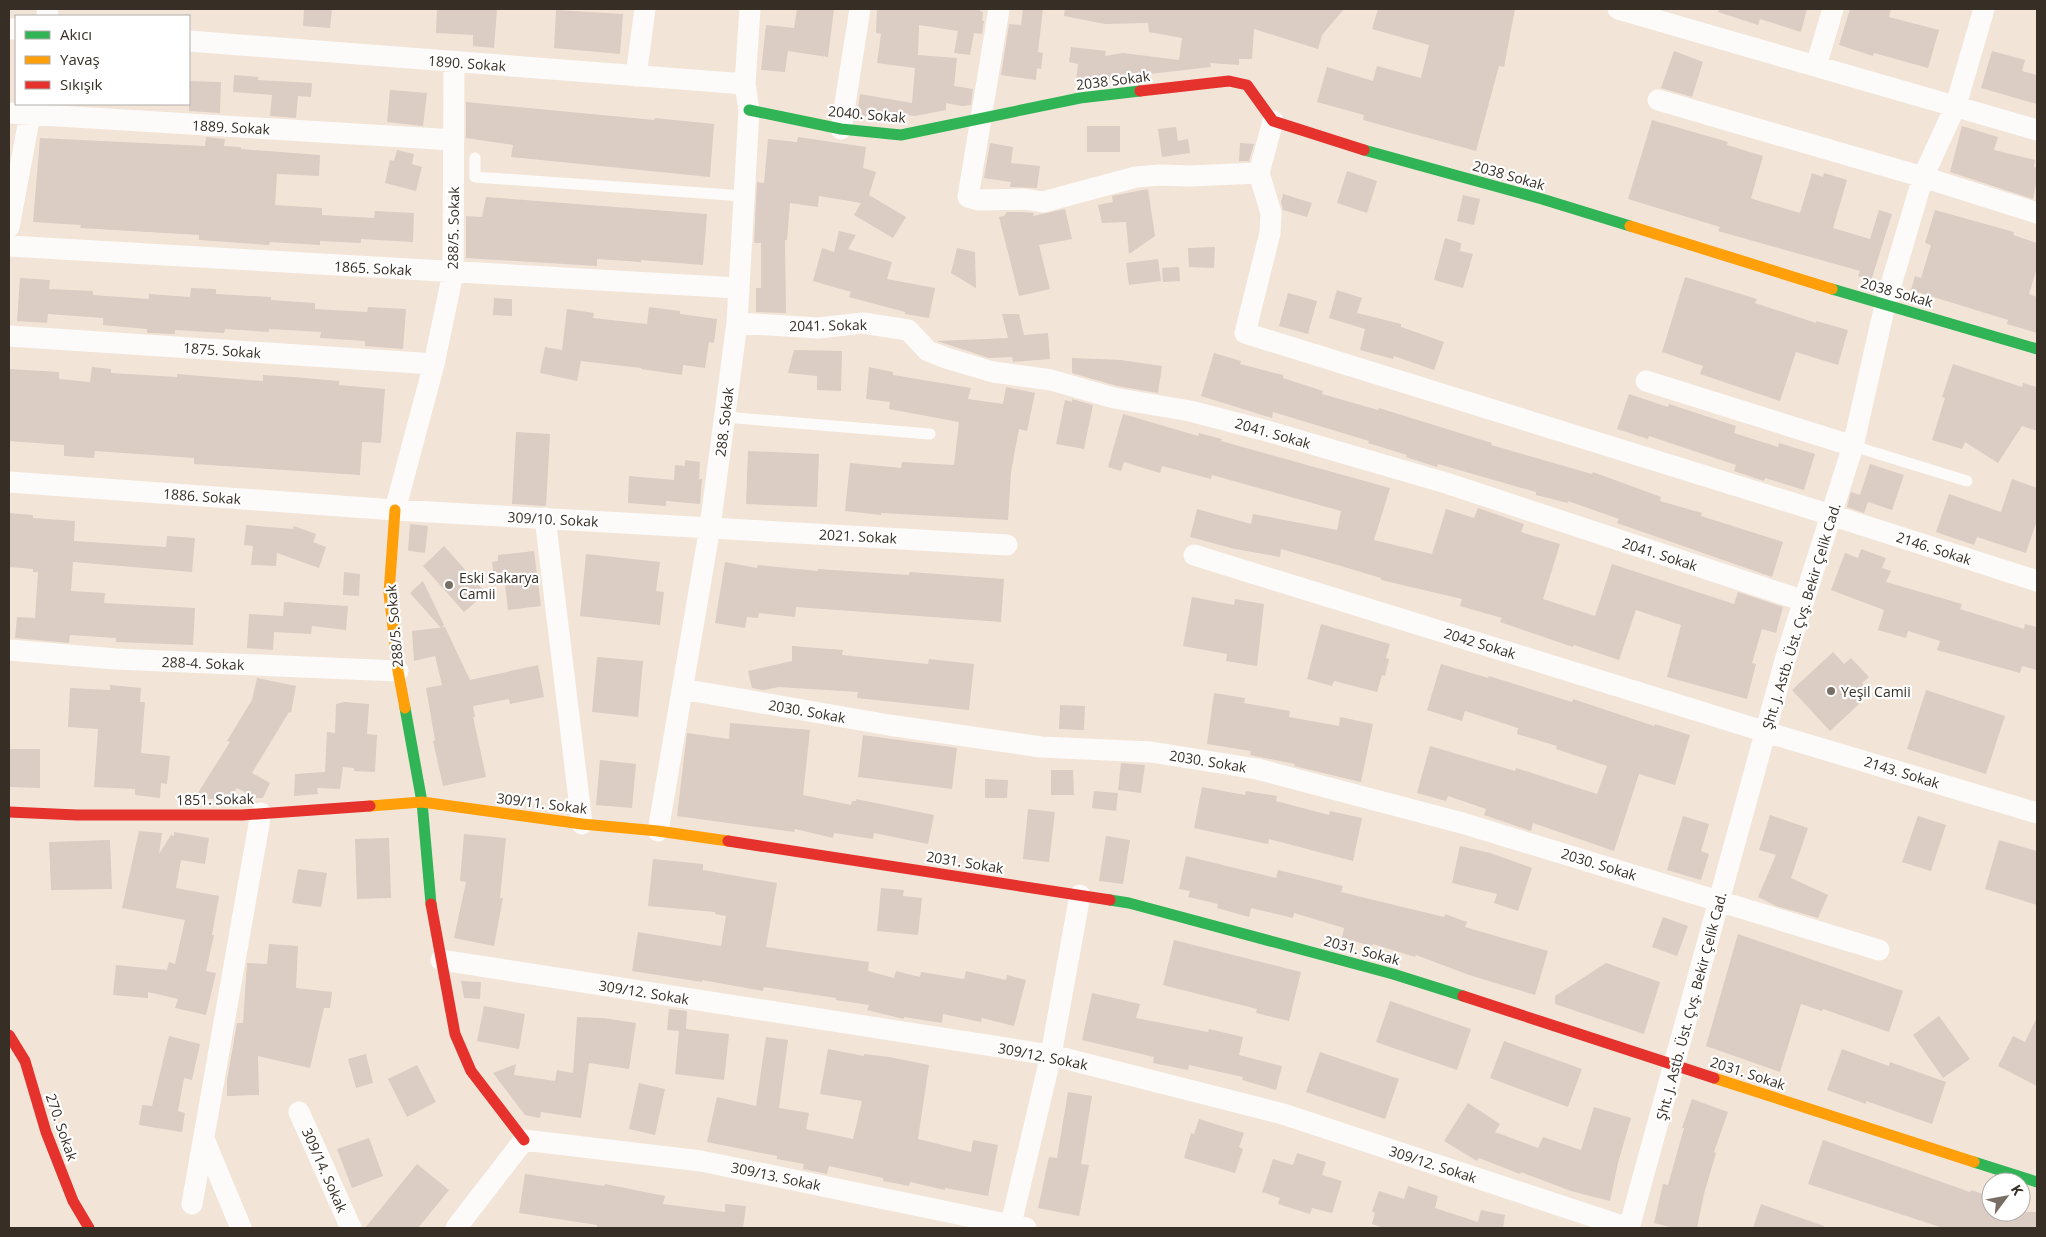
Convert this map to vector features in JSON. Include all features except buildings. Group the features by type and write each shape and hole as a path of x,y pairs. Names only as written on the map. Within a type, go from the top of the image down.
{"street":[{"path":"636,76 645,9"},
{"name":"288. Sokak","path":"658,831 710,527 737,323 749,110 746,84 750,9"},
{"path":"841,128 860,9"},
{"path":"999,9 968,197 978,200 1043,202 1136,177 1259,173 1267,136 1273,121"},
{"path":"1618,9 1956,105 2037,130"},
{"path":"1816,66 1833,9"},
{"name":"Şht. J. Astb. Üst. Çvş. Bekir Çelik Cad.","path":"1629,1228 1766,732 1804,601 1853,446 1885,305 1923,178 1956,105 1984,9"},
{"name":"1890. Sokak","path":"190,42 746,84"},
{"name":"288/5. Sokak","path":"454,62 453,272 434,364 395,510 389,593 398,671 422,802 431,906 454,1034 472,1071 524,1140"},
{"name":"2038 Sokak","path":"982,119 1080,98 1229,81 1247,85 1273,121 1383,156 1542,200 1885,305 2037,349"},
{"path":"1658,100 2037,213"},
{"path":"9,227 31,109"},
{"name":"1889. Sokak","path":"9,113 31,109 454,140"},
{"name":"2040. Sokak","path":"749,110 841,128 902,135 982,119"},
{"name":"2146. Sokak","path":"1259,173 1272,213 1270,234 1245,333 2037,581"},
{"name":"1865. Sokak","path":"9,246 738,288"},
{"name":"2041. Sokak","path":"737,323 818,328 863,322 908,330 928,350 946,358 993,372 1051,380 1114,398 1190,411 1267,431 1446,483 1804,601"},
{"name":"1875. Sokak","path":"9,336 434,364"},
{"path":"1646,381 1853,446"},
{"name":"1886. Sokak","path":"9,482 395,510"},
{"name":"309/10. Sokak","path":"395,510 710,527"},
{"path":"545,518 582,824"},
{"name":"2021. Sokak","path":"710,527 1006,545"},
{"name":"2042 Sokak","path":"1194,555 1766,732"},
{"name":"288-4. Sokak","path":"9,650 116,659 398,671"},
{"name":"2030. Sokak","path":"682,690 889,725 1041,747 1151,752 1257,769 1462,822 1879,950"},
{"name":"2143. Sokak","path":"1766,732 2037,813"},
{"name":"309/11. Sokak","path":"422,802 582,824 658,831"},
{"name":"1851. Sokak","path":"9,812 242,816 261,813 422,802"},
{"path":"192,1204 261,813"},
{"name":"2031. Sokak","path":"658,831 859,860 1130,903 1393,974 2037,1182"},
{"path":"1016,1227 1051,1055 1080,895"},
{"name":"309/12. Sokak","path":"441,960 1051,1055 1283,1114 1629,1228"},
{"name":"270. Sokak","path":"9,1035 25,1061 46,1132 73,1201 88,1228"},
{"name":"309/14. Sokak","path":"300,1112 351,1228"},
{"path":"204,1139 241,1228"},
{"path":"456,1228 524,1140"},
{"name":"309/13. Sokak","path":"524,1140 701,1161 1016,1227"}],"lane":[{"path":"475,158 475,177 744,196"},
{"path":"724,417 930,434"},
{"path":"1853,446 1966,480"}],"traffic: fast":[{"path":"749,110 841,129 901,135 1080,98 1140,91"},
{"path":"1364,150 1542,199 1630,226"},
{"path":"1832,289 2037,349"},
{"path":"405,708 422,802 431,904"},
{"path":"1110,900 1129,903 1393,974 1463,996"},
{"path":"1974,1162 2037,1182"}],"traffic: slow":[{"path":"1630,226 1832,289"},
{"path":"395,510 389,593 398,671 405,708"},
{"path":"370,806 422,802 582,824 658,831 728,841"},
{"path":"1714,1078 1974,1162"}],"traffic: jam":[{"path":"1140,91 1229,81 1247,85 1273,121 1364,150"},
{"path":"9,812 77,815 242,815 370,806"},
{"path":"728,841 1110,900"},
{"path":"431,904 455,1034 471,1071 524,1140"},
{"path":"1463,996 1714,1078"},
{"path":"9,1035 25,1061 46,1132 73,1201 89,1228"}],"place":[{"name":"Eski Sakarya Camii","path":"449,585"},
{"name":"Yeşil Camii","path":"1831,691"}]}
